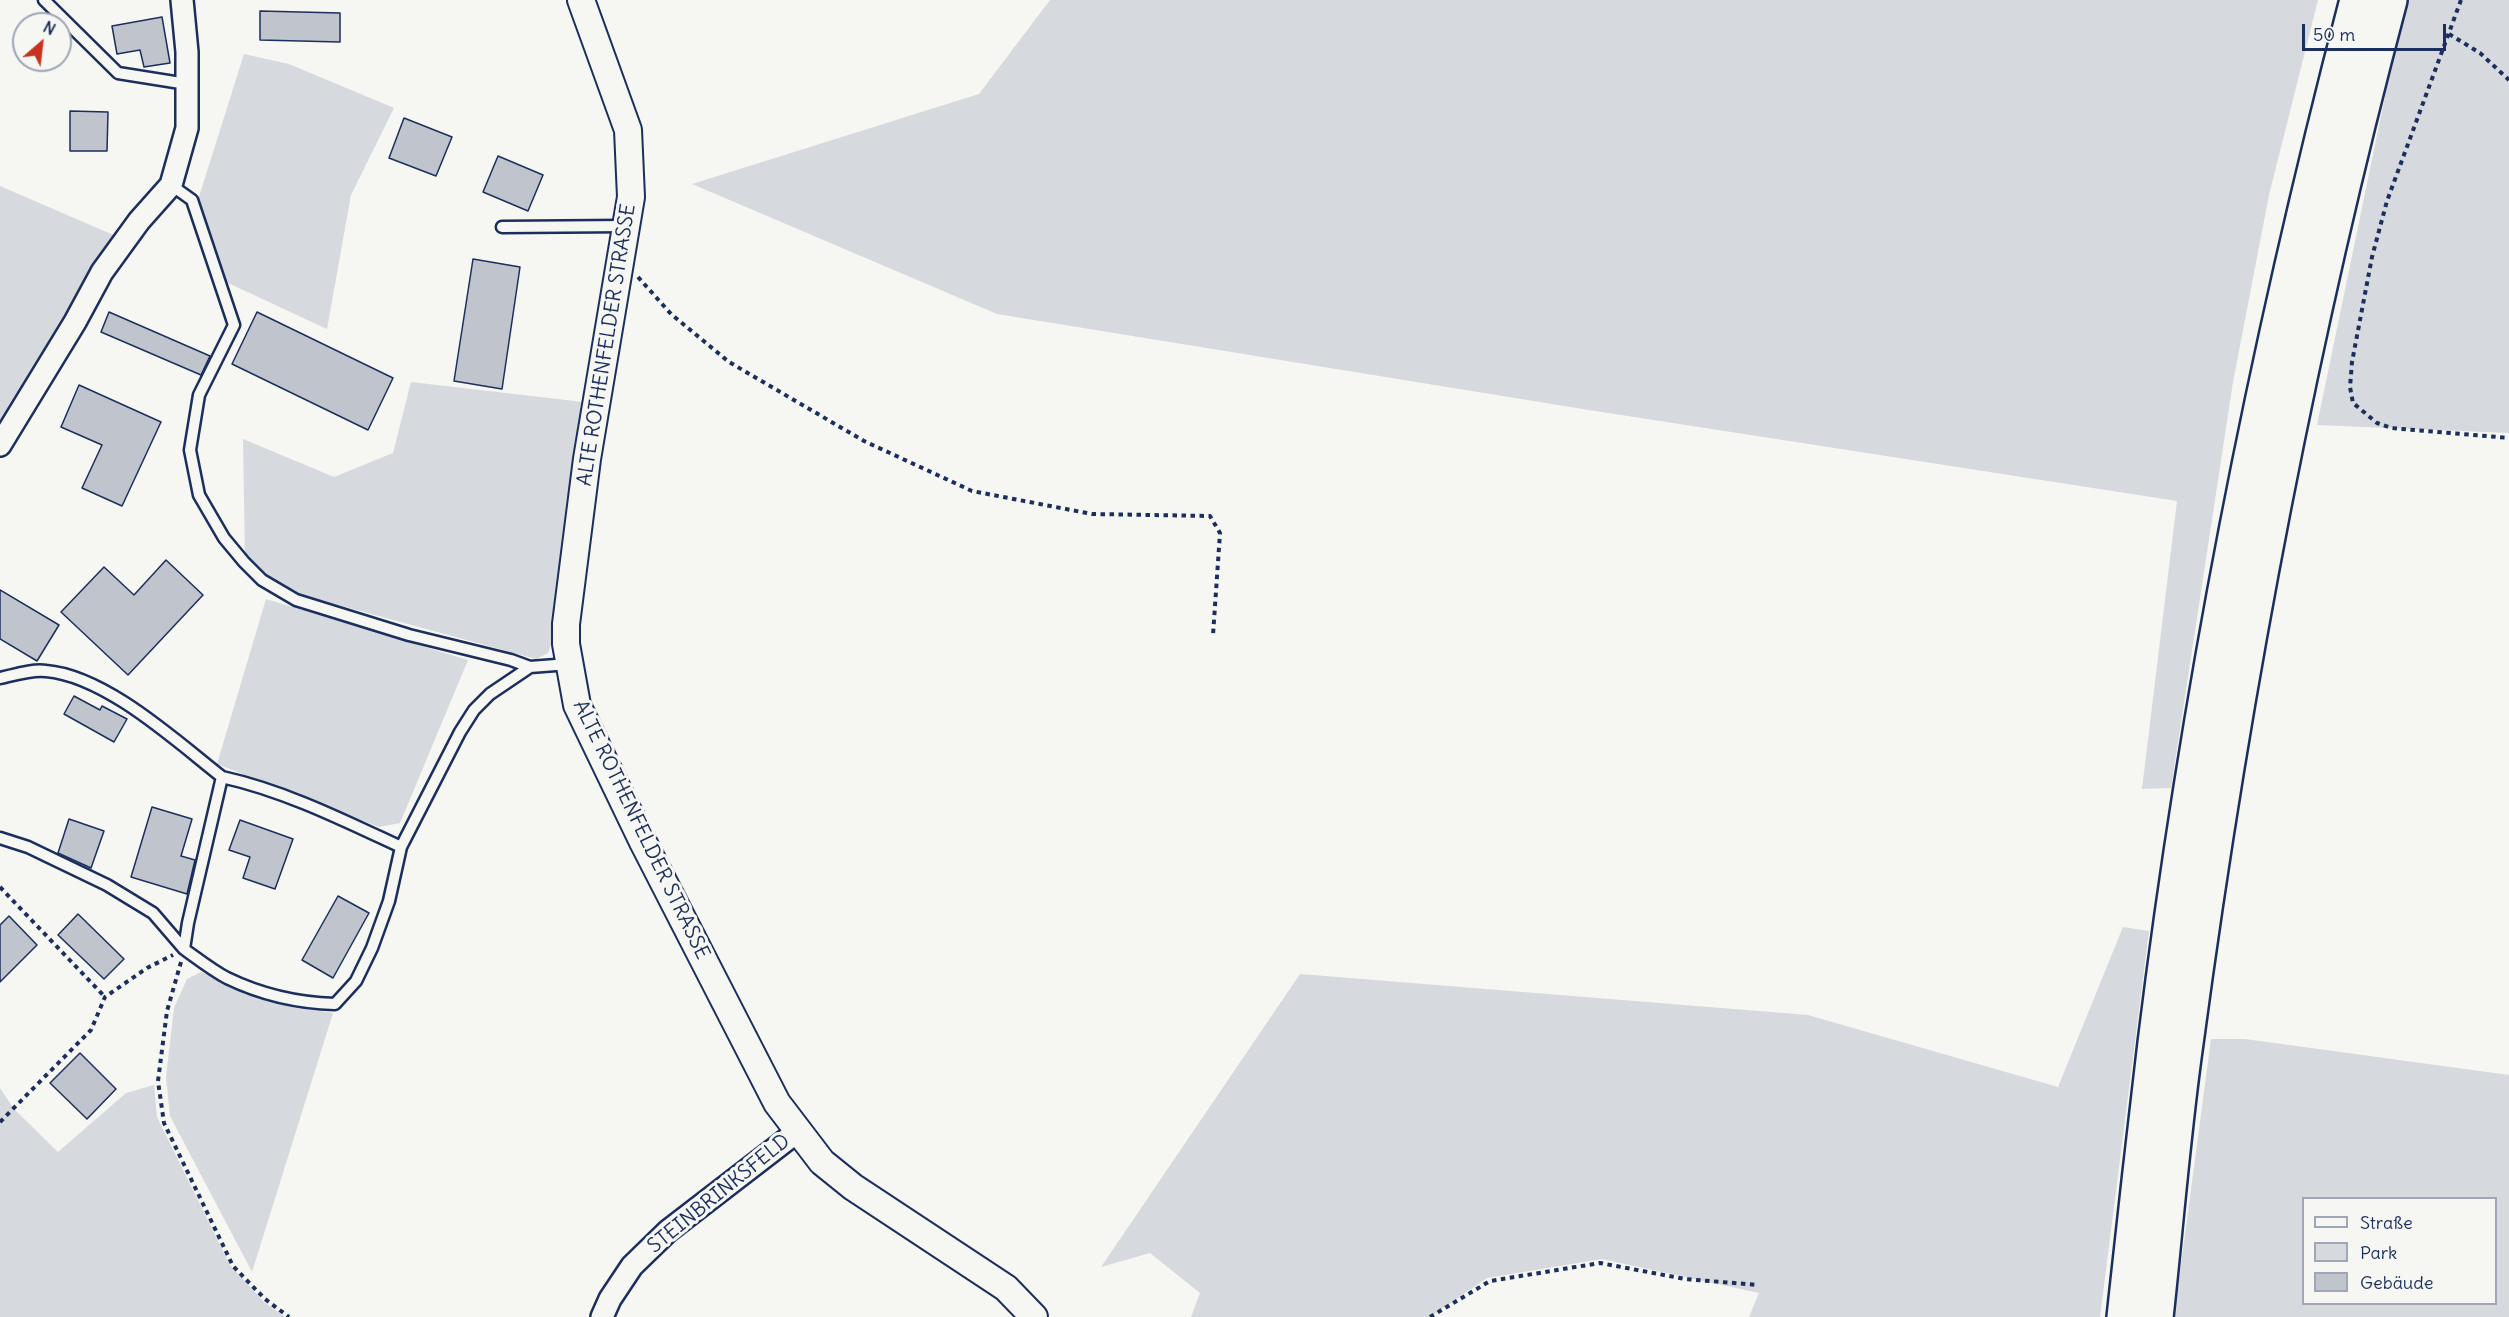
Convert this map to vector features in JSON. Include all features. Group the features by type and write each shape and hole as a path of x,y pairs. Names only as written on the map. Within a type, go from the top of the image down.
{"highway":[{"path":"2124,1317 2157,1029 2189,806 2224,602 2290,279 2357,0"},
{"path":"2156,1317 2185,1046 2219,813 2254,611 2320,288 2390,0"}],"street":[{"path":"0,445 75,322 102,272 139,221 171,185 187,128 187,52 182,0"},
{"name":"ALTE ROTHENFELDER STRASSE","path":"581,0 628,130 631,197 587,459 566,624 569,664 577,705 643,842 777,1103 822,1162 1005,1288 1034,1317"},
{"name":"STEINBRINKSFELD","path":"602,1317 610,1299 632,1266 668,1231 798,1131"}],"lane":[{"path":"44,0 118,73 187,84"},
{"path":"171,185 192,200 234,325 199,395 190,450 199,495 224,538 262,580 296,600 409,635 511,660 530,667 569,664"},
{"path":"502,227 626,226"},
{"path":"0,838 28,847 125,896 153,913 184,950 227,978 276,995 310,1003 335,1004 356,981 372,948 389,901 401,847 460,732 474,710 490,694 530,667"},
{"path":"0,678 44,670 78,678 136,709 222,777 302,802 401,847"},
{"path":"184,950 188,922 222,777"}],"path":[{"path":"2461,0 2387,201 2372,257 2352,363 2350,387 2354,403 2377,423 2391,428 2509,438"},
{"path":"2450,34 2480,53 2509,81"},
{"path":"618,269 643,280 671,314 729,362 864,441 972,491 1092,514 1210,516 1220,533 1213,635"},
{"path":"0,887 105,997"},
{"path":"0,1122 91,1030 105,997 147,968 184,950"},
{"path":"184,950 166,1011 158,1082 164,1123 233,1266 265,1299 289,1317"},
{"path":"1430,1317 1490,1281 1600,1263 1685,1280 1758,1285"}],"green space":[{"path":"1050,0 2318,0 2269,195 2233,382 2171,788 2142,789 2177,501 1589,410 997,314 692,184 979,94"},
{"path":"2405,0 2509,0 2509,433 2317,425"},
{"path":"244,54 289,64 394,108 351,195 327,329 226,282 198,200"},
{"path":"0,186 118,237 0,432"},
{"path":"411,382 583,402 556,630 548,653 536,659 298,594 264,575 245,559 243,439 334,477 393,453"},
{"path":"266,599 468,660 400,823 379,827 217,764"},
{"path":"2123,927 2149,931 2100,1317 1749,1317 1759,1293 1602,1259 1487,1278 1430,1317 1191,1317 1200,1293 1150,1253 1101,1267 1300,974 1808,1015 2058,1087"},
{"path":"201,972 290,1007 333,1013 252,1272 170,1116 166,1077 174,1008 187,979"},
{"path":"2211,1039 2245,1039 2509,1075 2509,1317 2174,1317"},
{"path":"154,1085 157,1117 230,1265 264,1302 285,1317 0,1317 0,1088 14,1109 58,1152 126,1093"}],"building":[{"path":"260,11 340,13 340,42 260,40"},
{"path":"162,17 170,63 144,67 140,50 117,54 112,26"},
{"path":"70,111 108,112 107,151 70,151"},
{"path":"404,118 452,137 436,176 389,158"},
{"path":"498,156 543,175 528,211 483,192"},
{"path":"473,259 520,267 502,389 454,381"},
{"path":"109,312 210,356 201,375 101,332"},
{"path":"257,312 393,378 368,430 232,364"},
{"path":"79,385 161,422 122,506 82,488 102,445 61,427"},
{"path":"166,560 203,595 128,675 61,612 104,567 134,595"},
{"path":"0,590 59,625 37,661 0,639"},
{"path":"74,696 100,710 102,706 127,719 114,742 64,714"},
{"path":"152,807 192,819 181,856 195,860 187,894 131,877"},
{"path":"69,819 104,831 91,868 58,853"},
{"path":"240,820 293,839 275,889 243,878 250,857 229,850"},
{"path":"338,896 369,913 333,978 302,960"},
{"path":"78,914 124,959 104,979 58,935"},
{"path":"9,916 37,945 0,982 0,925"},
{"path":"80,1053 116,1089 87,1119 50,1083"}]}
